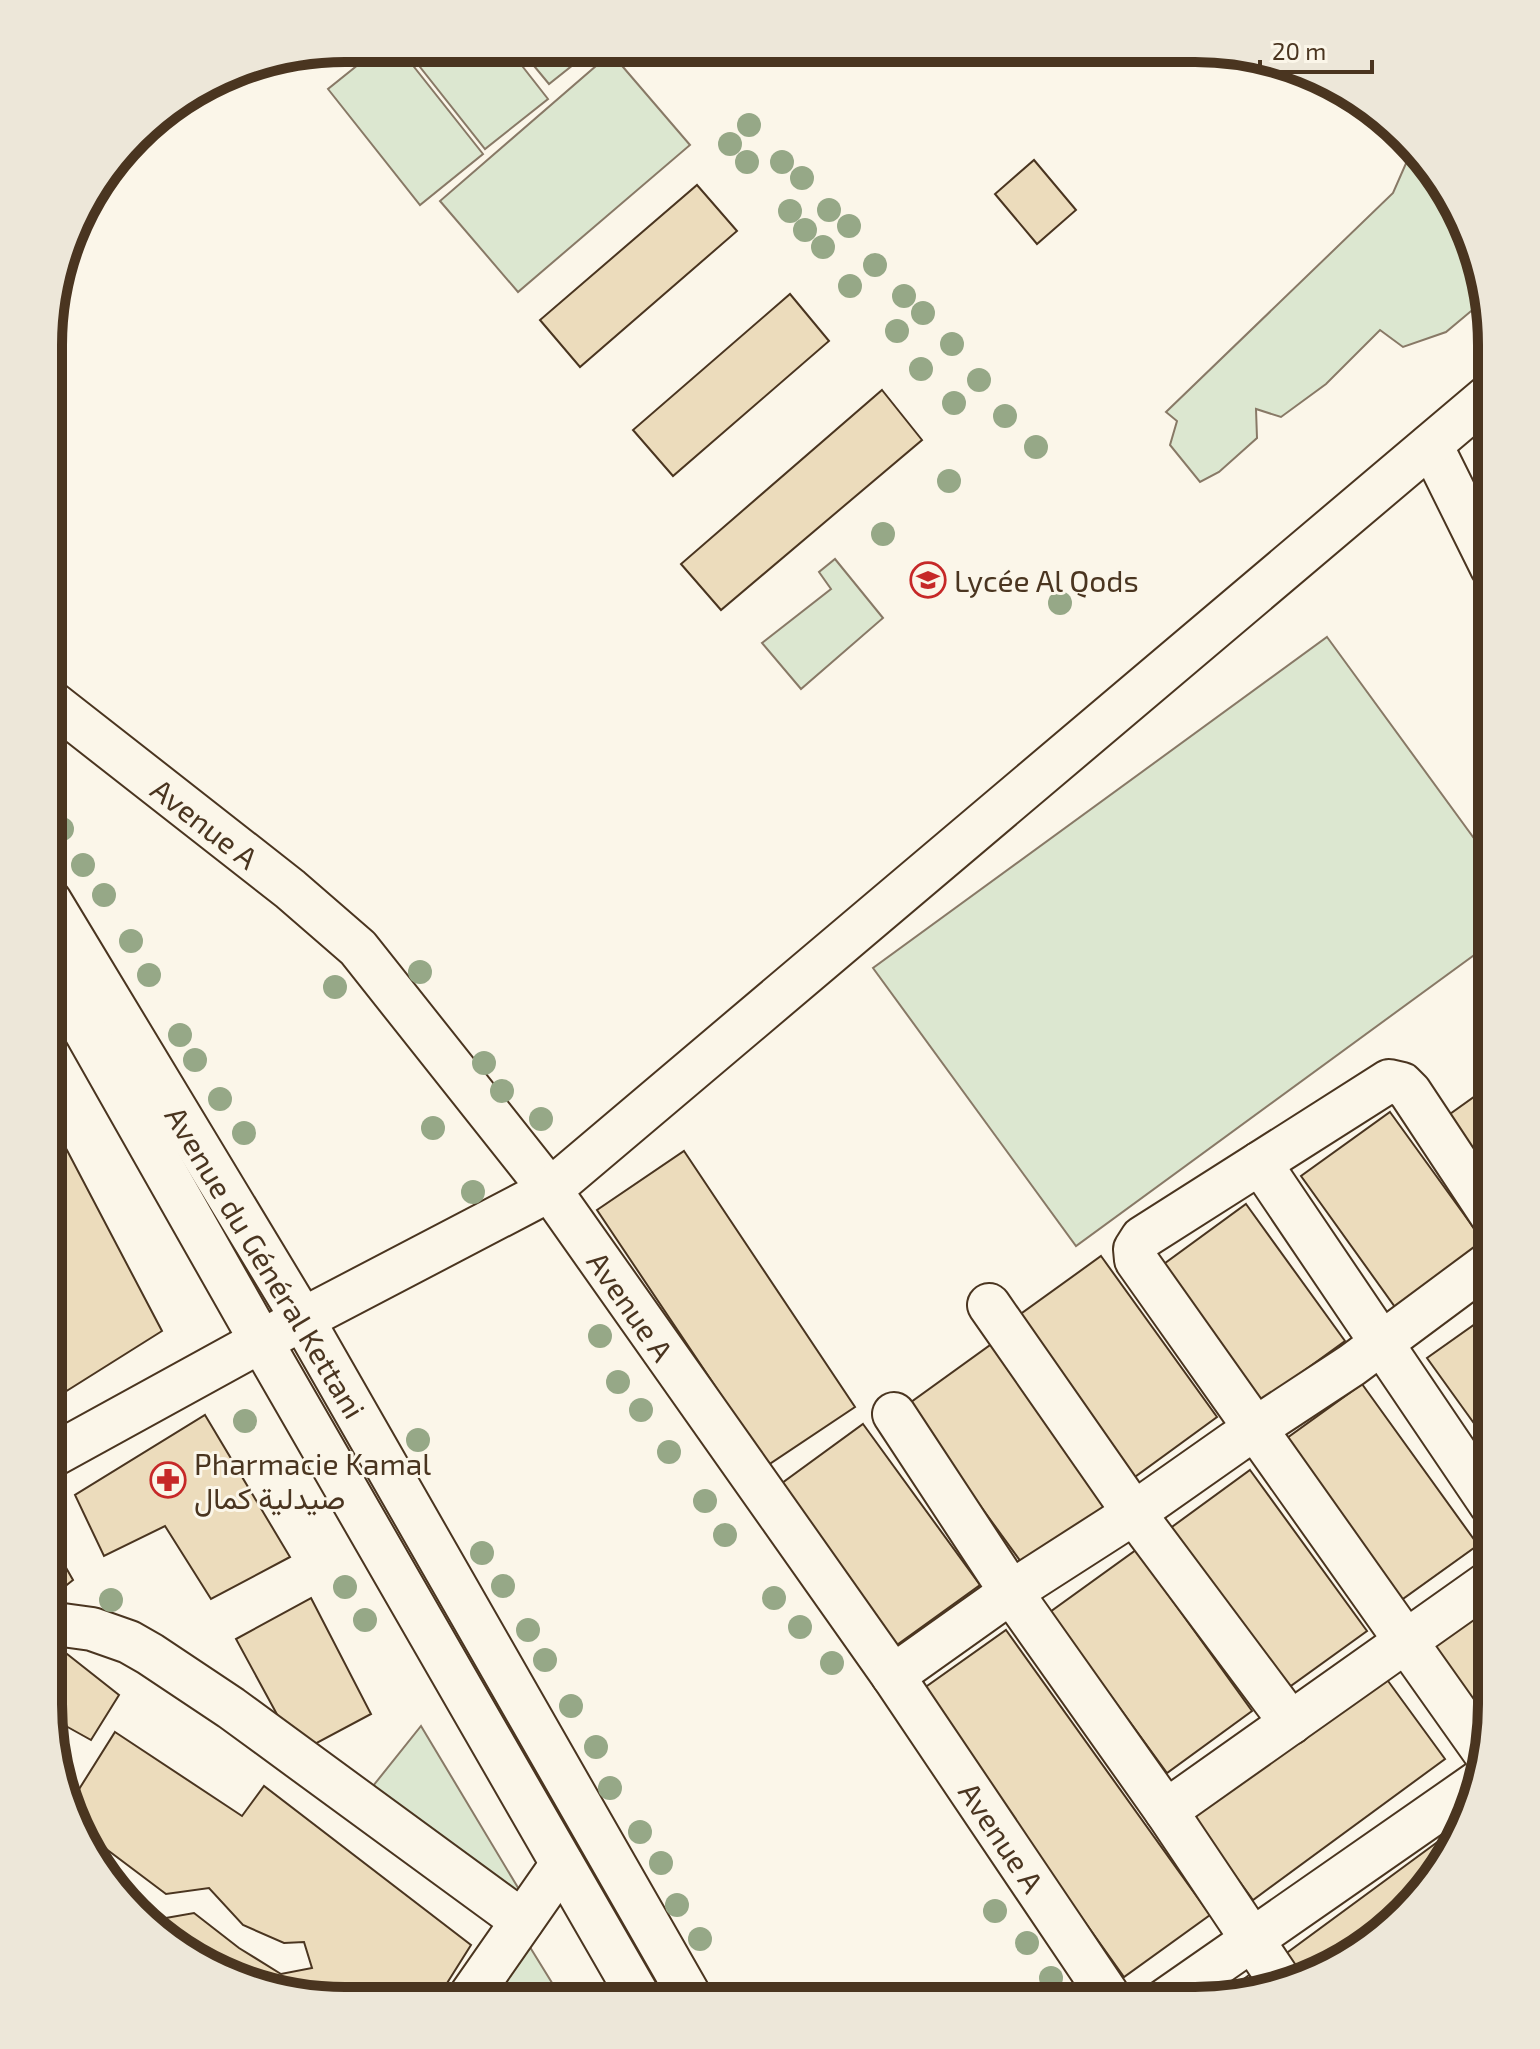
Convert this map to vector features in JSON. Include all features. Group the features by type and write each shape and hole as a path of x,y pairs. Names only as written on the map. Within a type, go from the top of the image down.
{"street":[{"path":"62,1450 261,1341 550,1190 1478,405"},
{"path":"1431,445 1478,539"},
{"name":"Avenue A","path":"62,710 290,889 358,948 550,1190 893,1676 1103,1987"},
{"name":"Avenue du Général Kettani","path":"62,921 303,1320 685,1987"},
{"name":"Avenue du Général Kettani","path":"62,990 633,1987"},
{"path":"1476,1740 1136,1260 1135,1249 1142,1238 1389,1081 1402,1084 1410,1092 1477,1194"},
{"path":"1260,1163 1477,1484"},
{"path":"893,1676 1011,1592 1134,1513 1382,1343 1477,1272"},
{"path":"989,1305 1134,1513 1291,1723"},
{"path":"894,1414 1011,1592 1166,1811 1276,1975"},
{"path":"1166,1811 1477,1591"},
{"path":"62,1625 92,1629 129,1642 150,1654 231,1708 522,1921"},
{"path":"1184,1987 1464,1792"},
{"path":"476,1987 562,1864"}],"green space":[{"path":"360,63 411,63 483,154 420,205 328,89"},
{"path":"417,63 520,63 548,99 485,149"},
{"path":"531,63 576,63 549,84"},
{"path":"600,63 619,63 690,145 518,292 440,201"},
{"path":"1408,158 1449,220 1463,254 1476,307 1446,332 1403,347 1380,330 1326,384 1281,417 1256,409 1257,438 1219,472 1200,482 1170,445 1177,421 1166,412 1393,193"},
{"path":"835,559 883,618 801,689 762,643 831,589 819,572"},
{"path":"1327,637 1478,843 1478,953 1076,1246 873,968"},
{"path":"421,1726 523,1896 365,1796"},
{"path":"520,1931 555,1987 481,1987"}],"building":[{"path":"1034,160 1076,210 1037,244 995,194"},
{"path":"697,185 737,231 580,367 540,320"},
{"path":"790,294 829,341 673,476 633,430"},
{"path":"882,390 922,440 721,610 681,564"},
{"path":"1477,1094 1477,1166 1443,1119"},
{"path":"1390,1112 1477,1233 1477,1258 1400,1314 1301,1176"},
{"path":"62,1141 162,1331 62,1394"},
{"path":"684,1151 855,1407 768,1465 597,1210"},
{"path":"1246,1204 1345,1341 1257,1405 1157,1269"},
{"path":"1101,1256 1217,1417 1132,1479 1015,1318"},
{"path":"1477,1322 1477,1428 1427,1358"},
{"path":"993,1343 1109,1504 1024,1566 907,1405"},
{"path":"1362,1384 1477,1546 1393,1606 1276,1446"},
{"path":"205,1415 290,1557 211,1599 165,1526 104,1556 75,1495"},
{"path":"863,1424 980,1585 894,1647 778,1486"},
{"path":"1250,1470 1367,1631 1281,1693 1165,1532"},
{"path":"1136,1550 1252,1711 1167,1773 1050,1612"},
{"path":"62,1561 73,1580 62,1589"},
{"path":"311,1598 371,1714 298,1753 236,1639"},
{"path":"1477,1617 1477,1708 1433,1648"},
{"path":"1006,1630 1210,1915 1124,1977 920,1691"},
{"path":"62,1650 119,1695 91,1740 64,1725"},
{"path":"1380,1670 1445,1759 1253,1900 1188,1811"},
{"path":"115,1732 242,1816 264,1786 471,1945 445,1987 308,1985 254,1972 204,1949 161,1919 194,1913 239,1948 281,1974 312,1968 304,1942 284,1943 243,1925 209,1888 166,1894 99,1844 77,1793"},
{"path":"1445,1837 1408,1891 1382,1917 1336,1949 1294,1969 1284,1955"},
{"path":"1249,1975 1254,1981 1250,1982 1237,1984"}],"place":[{"name":"Lycée Al Qods","path":"928,580"},
{"name":"Pharmacie Kamal صيدلية كمال","path":"168,1480"}]}
